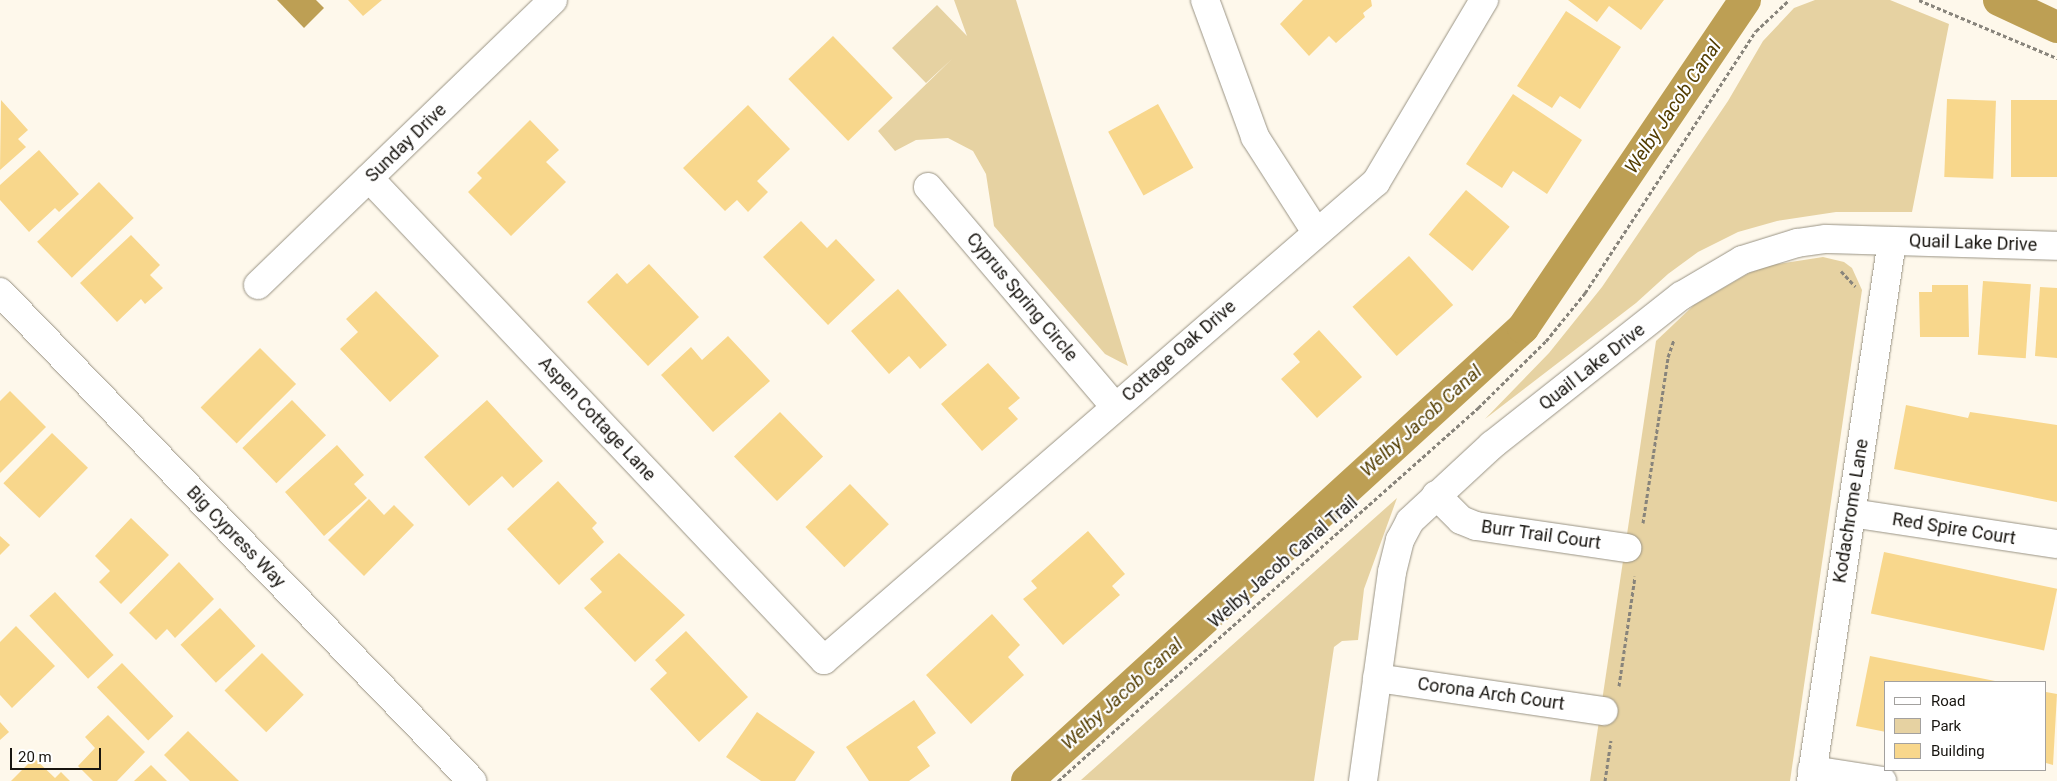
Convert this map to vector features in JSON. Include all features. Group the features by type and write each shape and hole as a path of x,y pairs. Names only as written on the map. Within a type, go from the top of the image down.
{"street":[{"name":"Sunday Drive","path":"258,285 553,0"},
{"path":"1205,0 1255,137 1316,232"},
{"name":"Cottage Oak Drive","path":"824,660 1376,182 1484,0"},
{"name":"Aspen Cottage Lane","path":"369,178 824,660"},
{"name":"Cyprus Spring Circle","path":"928,187 1115,407"},
{"name":"Quail Lake Drive","path":"1363,781 1377,678 1400,540 1410,521 1436,496 1541,406 1710,276 1742,260 1797,243 1826,239 2057,246"},
{"name":"Kodachrome Lane","path":"1811,776 1892,240"},
{"name":"Big Cypress Way","path":"0,292 472,781"},
{"name":"Burr Trail Court","path":"1436,496 1461,520 1476,526 1635,549"},
{"name":"Red Spire Court","path":"1851,513 2057,544"},
{"name":"Corona Arch Court","path":"1377,678 1611,712"},
{"path":"1811,776 1882,781"}],"path":[{"name":"Welby Jacob Canal Trail","path":"1058,781 1478,408 1546,340 1585,293 1756,31 1789,0"},
{"path":"1919,0 2057,58"},
{"path":"1835,268 1849,277 1857,291"},
{"path":"1605,781 1611,712 1635,549 1668,357 1680,333"}],"green space":[{"path":"954,0 1016,0 1128,366 1105,354 994,226 986,174 973,151 948,138 916,140 895,151 878,131 952,59 926,83 892,48 937,5 967,36"},
{"path":"1815,0 1890,0 1949,24 1912,212 1836,212 1777,221 1738,232 1698,252 1668,274 1636,303 1485,419 1549,353 1602,287 1728,101 1763,41 1794,8"},
{"path":"1823,257 1844,262 1852,268 1862,290 1790,781 1590,781 1656,341 1694,305 1749,273 1771,265"},
{"path":"1397,498 1364,589 1358,640 1342,641 1334,647 1314,781 1081,780"}],"shaded area":[{"path":"277,0 316,0 324,8 304,28"}],"building":[{"path":"348,0 382,0 363,16"},
{"path":"1303,0 1371,0 1372,6 1363,13 1365,17 1336,43 1329,36 1309,56 1280,24"},
{"path":"1568,0 1664,0 1641,30 1609,6 1597,22"},
{"path":"1566,11 1621,47 1580,109 1560,96 1552,108 1517,86"},
{"path":"833,36 893,98 848,141 788,79"},
{"path":"1513,94 1582,140 1547,194 1513,171 1502,188 1466,164"},
{"path":"1947,99 1996,101 1993,179 1944,177"},
{"path":"1,100 28,130 18,139 26,147 0,170"},
{"path":"2011,100 2057,100 2057,177 2011,177"},
{"path":"1158,104 1193,168 1144,195 1108,132"},
{"path":"748,105 790,149 757,181 768,192 748,212 737,200 725,211 683,168"},
{"path":"530,120 559,150 546,162 566,182 511,236 468,192 482,178 477,173"},
{"path":"39,150 79,194 59,212 55,208 29,232 0,200 0,185"},
{"path":"99,182 134,218 72,278 37,242"},
{"path":"1466,190 1510,227 1472,271 1429,234"},
{"path":"801,221 827,248 836,239 875,280 828,325 763,257"},
{"path":"131,235 160,265 150,275 163,288 145,304 141,299 117,322 80,283"},
{"path":"1409,256 1453,305 1397,356 1353,307"},
{"path":"649,264 699,317 648,366 587,302 617,273 627,284"},
{"path":"1983,281 2031,284 2026,358 1978,355"},
{"path":"1932,285 1968,285 1969,337 1920,337 1919,292 1932,292"},
{"path":"2040,287 2057,288 2057,358 2035,356"},
{"path":"898,289 947,345 920,369 909,356 889,374 851,331"},
{"path":"376,291 439,356 390,402 340,349 358,332 346,319"},
{"path":"1319,330 1362,377 1317,418 1281,379 1300,362 1293,354"},
{"path":"728,336 770,381 713,432 661,375 691,347 702,360"},
{"path":"260,348 296,384 237,443 201,407"},
{"path":"988,363 1020,398 1008,408 1018,419 982,451 941,404"},
{"path":"10,391 46,427 0,473 0,401"},
{"path":"292,400 326,435 276,483 242,448"},
{"path":"487,400 543,461 513,488 502,476 469,506 424,457"},
{"path":"1906,405 1968,418 1970,412 2057,425 2057,502 1894,469"},
{"path":"780,412 823,457 777,501 734,456"},
{"path":"52,433 88,468 39,518 3,483"},
{"path":"337,445 364,475 354,484 367,498 324,536 285,492"},
{"path":"558,481 597,523 592,528 604,542 559,585 507,529"},
{"path":"850,484 889,524 844,567 805,527"},
{"path":"369,499 384,515 394,505 414,525 364,576 328,540"},
{"path":"131,518 169,555 121,604 99,582 110,571 95,556"},
{"path":"1088,531 1125,574 1112,586 1120,595 1063,645 1023,599 1037,588 1031,581"},
{"path":"0,536 10,545 0,555"},
{"path":"1884,552 2057,589 2044,650 1871,614"},
{"path":"619,553 685,615 635,662 584,608 602,592 590,579"},
{"path":"179,562 214,599 175,638 167,629 156,640 129,613"},
{"path":"55,592 114,655 88,679 29,616"},
{"path":"220,608 255,646 216,683 181,645"},
{"path":"992,614 1020,645 1008,657 1024,675 971,724 926,675"},
{"path":"16,626 55,666 12,708 0,695 0,642"},
{"path":"686,631 748,697 699,742 650,689 667,673 655,660"},
{"path":"262,653 304,695 266,732 225,690"},
{"path":"1870,656 1995,681 1884,681 1884,732 1856,726"},
{"path":"122,663 173,716 148,741 97,687"},
{"path":"2047,692 2057,694 2053,765 2047,763"},
{"path":"914,700 936,733 917,747 930,766 909,781 869,781 846,747"},
{"path":"757,712 815,752 795,781 761,781 726,757"},
{"path":"108,715 145,752 117,781 93,781 78,766 95,748 85,737"},
{"path":"0,722 9,732 0,740"},
{"path":"188,731 239,781 190,781 164,755"},
{"path":"34,758 55,778 61,772 70,781 11,781"},
{"path":"151,765 167,781 134,781"}],"waterway":[{"name":"Welby Jacob Canal","path":"1027,781 1523,328 1745,0"},
{"name":"Welby Jacob Canal","path":"1999,0 2057,27"}]}
